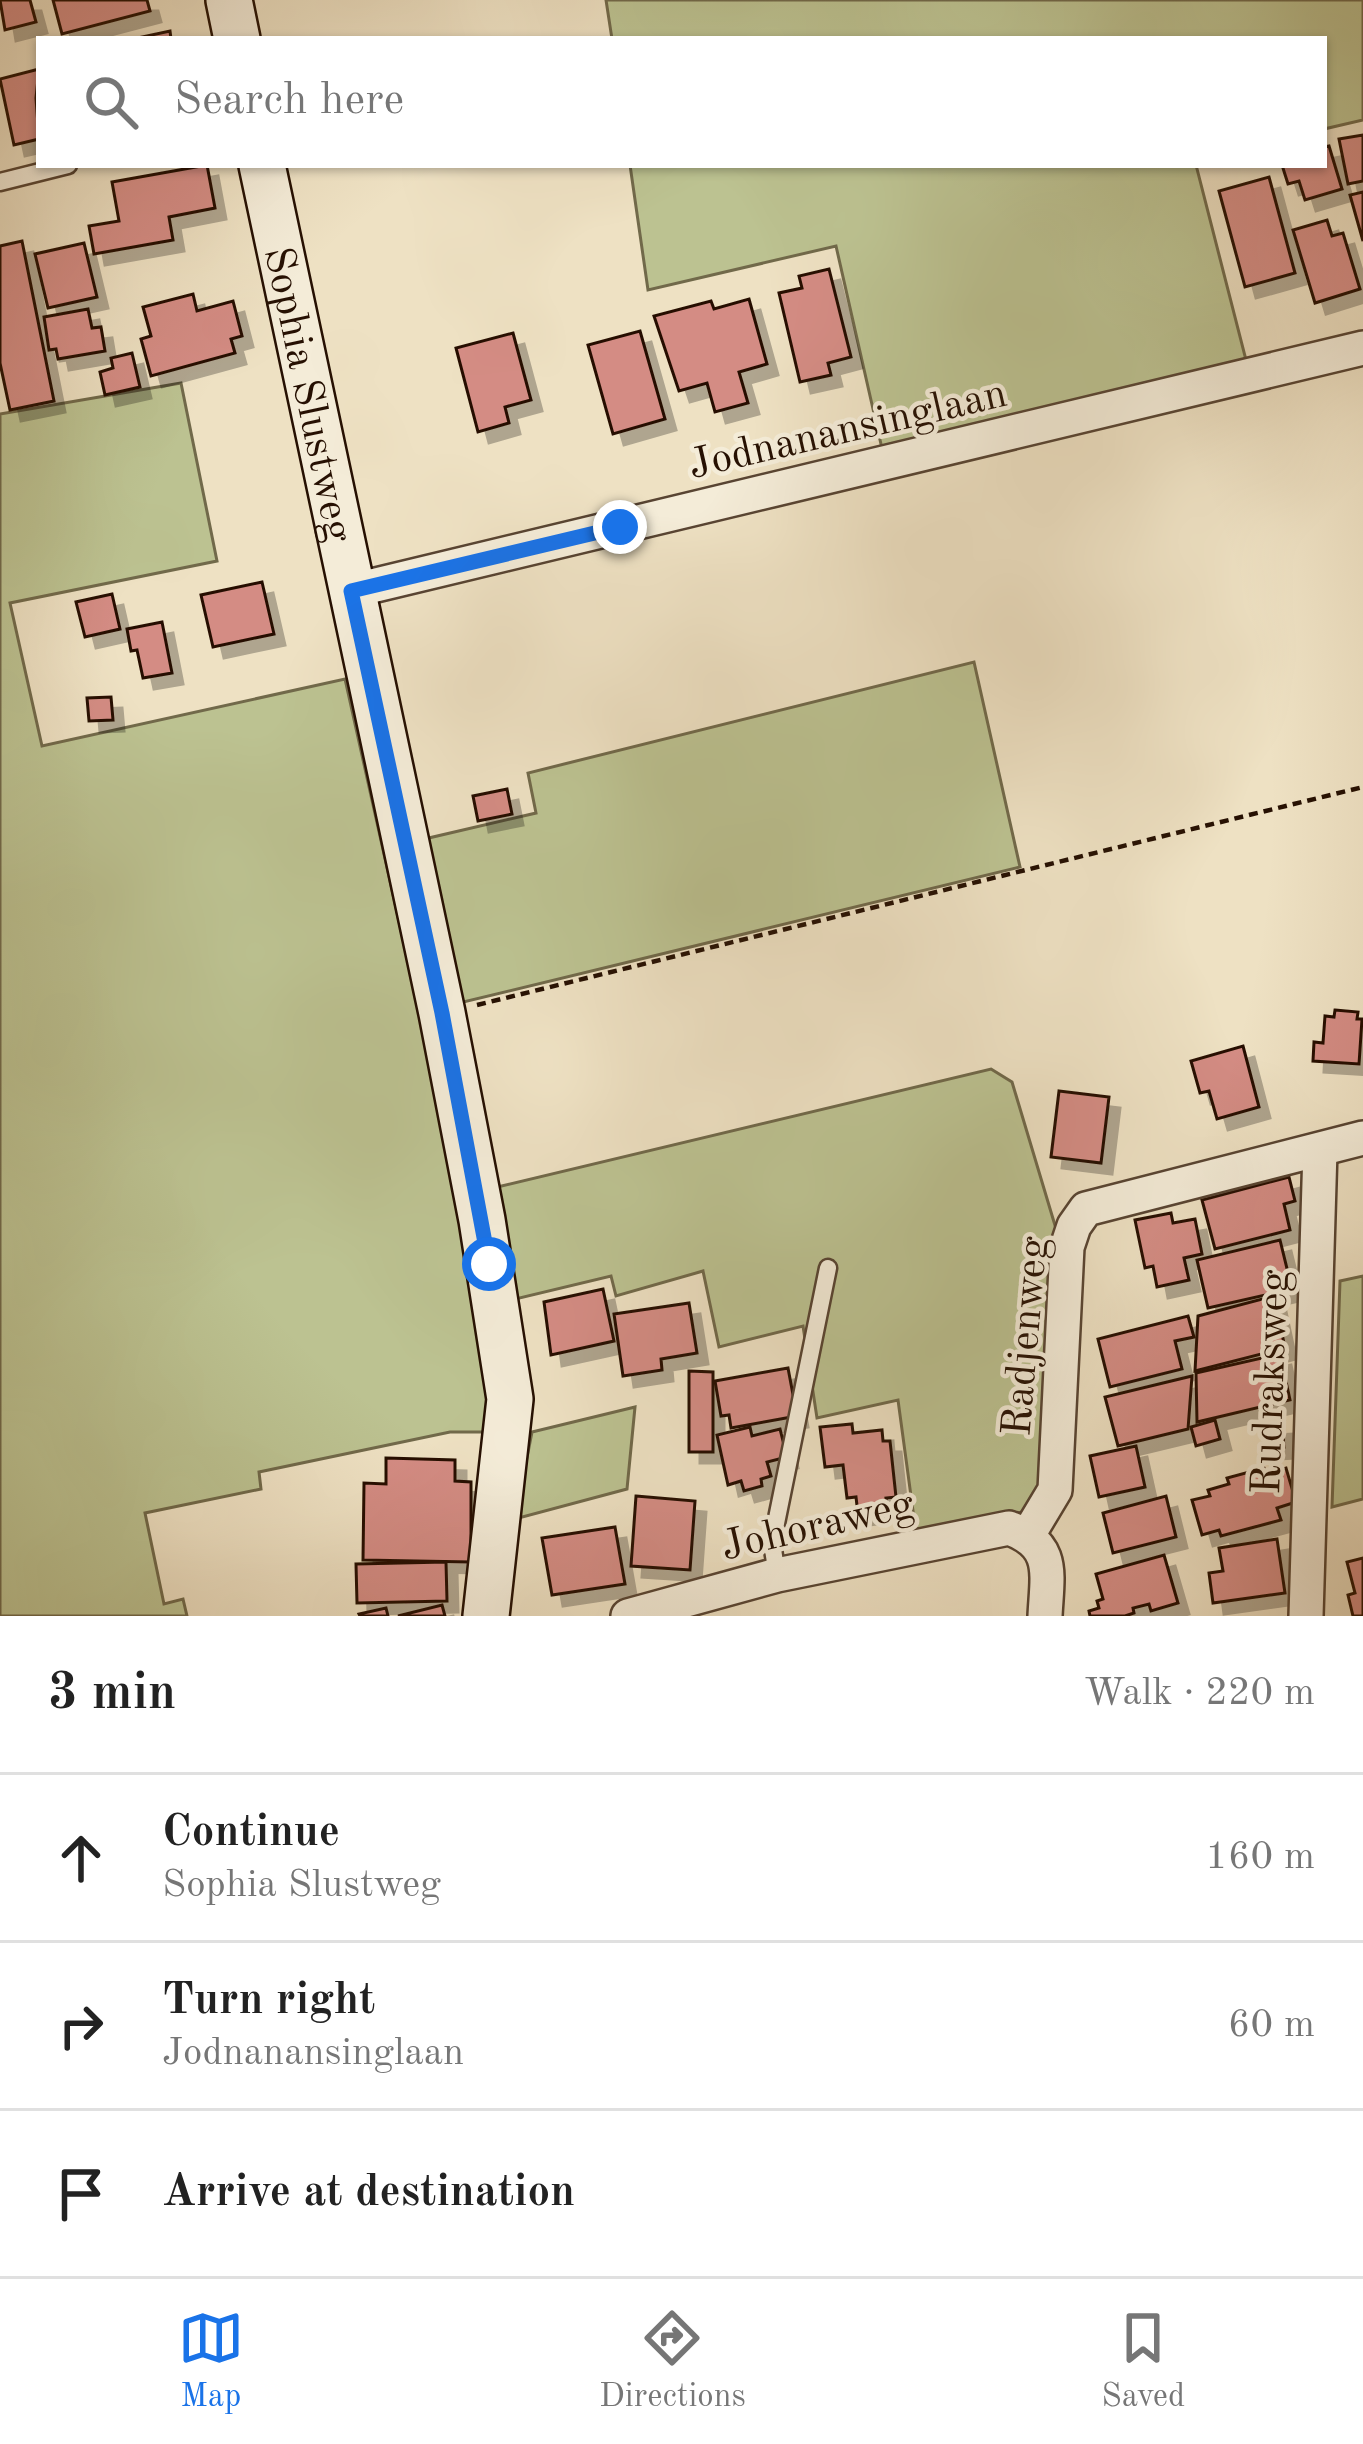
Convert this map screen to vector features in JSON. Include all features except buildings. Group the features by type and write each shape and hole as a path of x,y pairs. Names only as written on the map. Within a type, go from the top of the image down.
{"street":[{"path":"229,0 236,36"},
{"name":"Sophia Slustweg","path":"263,168 442,1013 510,1400 486,1616"},
{"name":"Jodnanansinglaan","path":"351,591 1363,348"},
{"name":"Radjenweg","path":"1028,1535 1055,1490 1067,1247 1086,1210 1363,1138"},
{"name":"Rudraksweg","path":"1306,1616 1320,1150"},
{"name":"Johoraweg","path":"628,1616 777,1576 990,1529 1009,1528 1028,1535"},
{"path":"1028,1535 1048,1564 1045,1616"}],"lane":[{"path":"0,182 56,168"},
{"path":"777,1576 772,1543 827,1268"}],"path":[{"path":"442,1013 1363,787"}],"green space":[{"path":"606,0 1363,0 1363,120 1327,128 1327,36 612,36"},
{"path":"630,168 1197,168 1247,364 883,453 836,246 648,290"},
{"path":"181,383 217,561 10,603 42,746 345,679 470,1240 494,1403 486,1432 450,1432 259,1472 261,1489 145,1513 164,1604 183,1599 187,1616 0,1616 0,414"},
{"path":"974,662 1020,867 451,1005 416,841 536,813 528,773"},
{"path":"991,1069 1012,1082 1057,1232 1047,1489 1022,1512 916,1533 898,1400 817,1418 803,1326 719,1347 703,1271 616,1296 611,1276 507,1301 489,1189"},
{"path":"1363,1276 1363,1499 1332,1507 1340,1281"},
{"path":"635,1407 627,1489 515,1519 532,1432"}],"route":[{"path":"489,1264 442,1013 351,591 620,527"}]}
